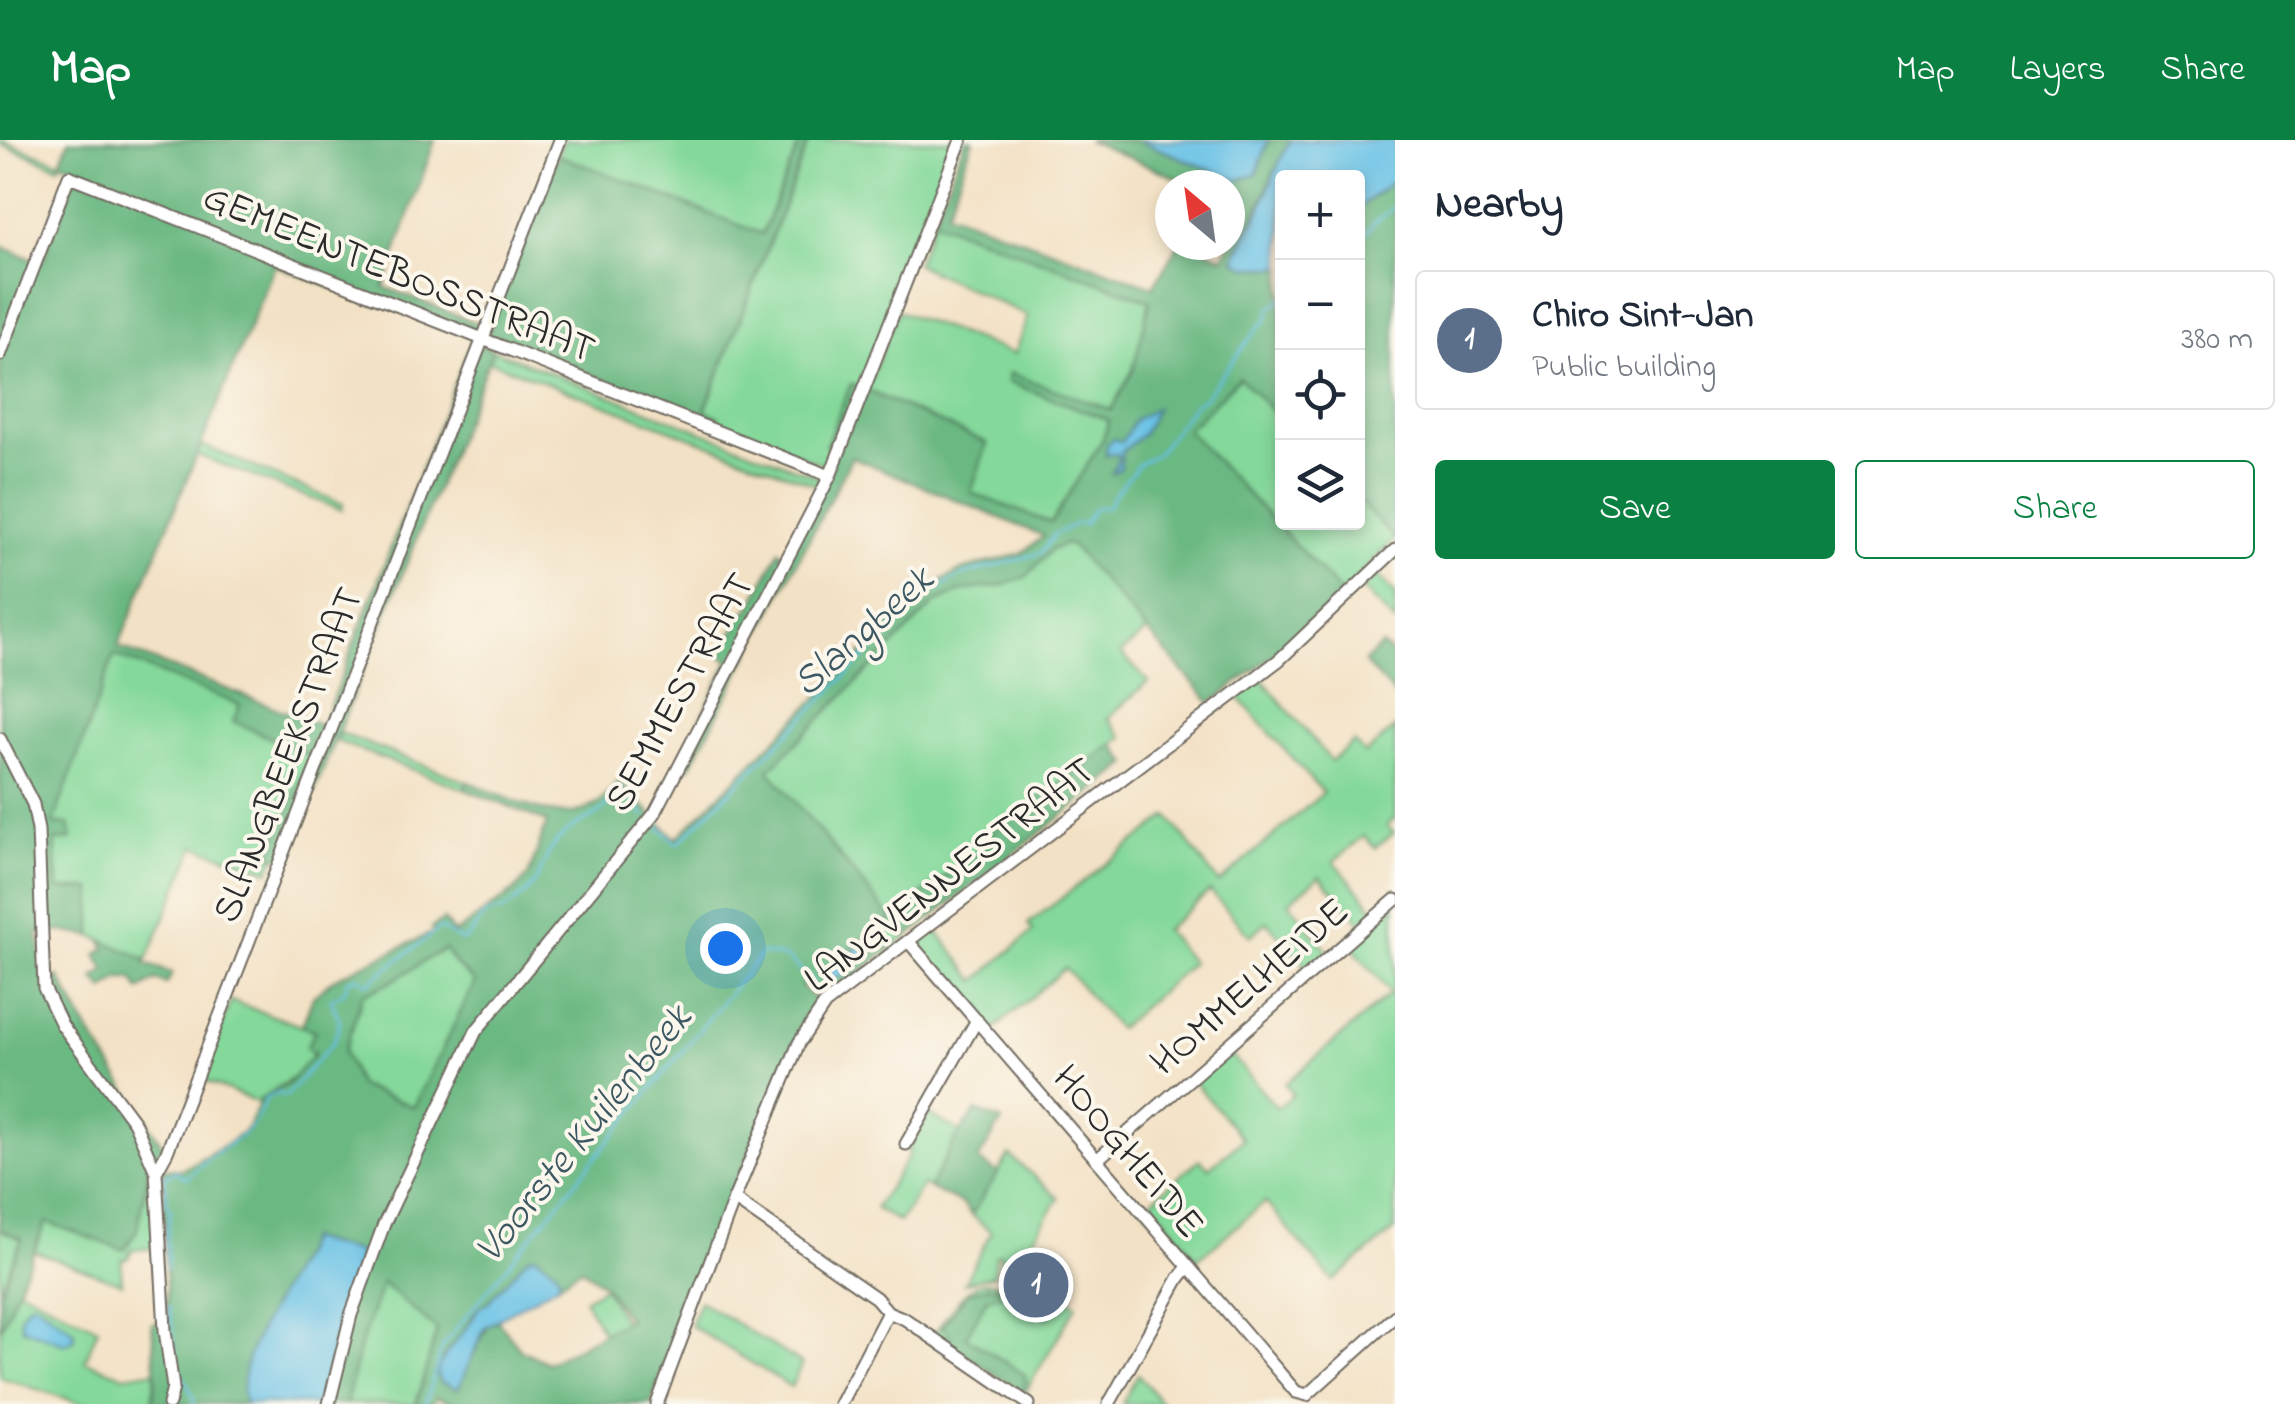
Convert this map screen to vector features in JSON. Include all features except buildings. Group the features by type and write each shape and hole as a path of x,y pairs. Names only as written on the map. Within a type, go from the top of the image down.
{"street":[{"name":"SLANGBEEKSTRAAT","path":"170,1404 173,1388 165,1330 156,1172 560,140"},
{"name":"SEMMESTRAAT","path":"329,1404 351,1315 384,1224 476,1031 655,813 830,476 962,140"},
{"name":"GEMEENTEBOSSTRAAT","path":"0,356 69,176 830,476"},
{"name":"LANGVENNESTRAAT","path":"657,1404 734,1200 811,1022 825,1004 1279,660 1395,550"},
{"path":"0,739 33,804 38,830 44,988 62,1024 134,1122 156,1172"},
{"name":"HOMMELHEIDE","path":"1098,1158 1395,900"},
{"name":"HOOGHEIDE","path":"908,941 1296,1392 1308,1400"},
{"path":"906,1144 977,1020"},
{"path":"734,1200 876,1298 888,1312 905,1319 1029,1404"},
{"path":"1109,1404 1178,1278 1188,1268"},
{"path":"840,1404 888,1312"},
{"path":"1308,1400 1395,1316"}],"green space":[{"path":"1,140 60,162 59,167 0,144"},
{"path":"69,140 435,140 384,287 482,325 478,333 380,297 377,305 275,265 118,647 322,726 471,341 493,350 286,861 270,854 310,756 233,721 240,705 114,655 53,824 69,824 72,839 55,841 58,889 92,889 92,936 60,931 38,933 45,982 59,977 88,1030 163,1146 148,1174 137,1230 124,1250 46,1222 0,1330 0,1291 22,1239 0,1229 0,246 42,263 78,168 60,162"},
{"path":"564,140 801,140 762,234 558,155"},
{"path":"801,140 809,140 705,410 719,417 716,423 487,335 558,155 762,234"},
{"path":"809,140 955,140 861,388 851,384 826,445 836,450 829,467 716,423 718,417 705,411"},
{"path":"965,140 973,140 947,212 1153,287 1169,260 1243,260 1247,267 1275,267 1275,414 1239,377 1187,430 1275,523 1275,530 1282,530 1342,594 1284,647 1211,703 1072,546 1066,544 1051,550 1026,577 1004,585 961,591 935,603 769,770 891,918 995,838 991,833 1114,744 1128,764 907,937 891,919 822,971 826,979 842,976 884,945 889,950 827,997 806,983 801,986 820,1004 799,1033 695,1283 651,1404 455,1404 436,1397 433,1404 416,1404 437,1330 382,1283 359,1349 346,1404 319,1404 360,1253 309,1239 262,1326 245,1368 248,1404 152,1404 156,1380 152,1324 167,1321 163,1168 181,1170 233,1140 248,1127 261,1099 288,1084 315,1053 306,1048 315,1031 302,1026 313,997 333,979 434,932 431,928 444,920 454,934 514,891 529,874 547,822 464,789 468,782 529,807 568,813 586,810 619,781 676,839 923,592 962,570 1021,554 1044,536 852,457 690,767 680,761 729,660 720,656 742,615 751,607 779,551 785,555 836,450 826,446 851,384 987,443 971,493 1051,523 1103,439 1109,420 1008,382 1009,373 1111,410 1133,370 1150,301 933,221","holes":["445,949 475,982 414,1107 359,1086 344,1052 363,994","581,1268 604,1285 628,1319 548,1363 521,1350 498,1321 489,1323 457,1389 471,1319 478,1308 560,1278 558,1284"]},
{"path":"1087,140 1137,140 1211,170 1158,170"},
{"path":"1268,140 1291,140 1275,170 1245,235 1245,178 1257,173"},
{"path":"1395,179 1395,539 1365,507 1365,203"},
{"path":"933,221 1151,300 1133,370 1111,410 1009,374 1009,383 1109,420 1103,439 1052,523 970,493 987,444 866,390 898,311 1014,354 1028,316 916,264"},
{"path":"493,350 823,479 819,486 489,361"},
{"path":"1240,377 1275,414 1275,523 1187,430"},
{"path":"201,445 343,504 342,510 197,455"},
{"path":"1365,507 1395,539 1342,594 1282,530 1365,530"},
{"path":"1066,544 1072,546 1147,631 1121,653 1148,682 1108,718 1123,737 992,833 995,838 892,918 907,937 889,950 884,945 871,954 872,947 866,942 824,975 821,971 890,919 768,771 935,603 961,591 1004,585 1034,569 1051,550"},
{"path":"1376,575 1395,593 1395,623 1362,589"},
{"path":"1382,645 1395,657 1395,696 1364,662"},
{"path":"114,655 241,705 234,721 310,756 270,854 275,856 269,871 195,846 147,960 92,936 92,889 58,890 55,841 71,839 52,825"},
{"path":"1261,678 1331,761 1354,742 1365,754 1395,728 1395,818 1387,825 1394,833 1375,848 1364,836 1334,861 1376,911 1362,924 1320,876 1289,902 1329,953 1309,970 1267,922 1250,936 1210,891 1165,930 1192,963 1118,1029 1065,968 991,1032 916,945 917,939 934,927 976,981 1033,931 1028,924 1168,816 1219,883 1323,793 1237,696"},
{"path":"339,733 468,782 464,789 336,741"},
{"path":"1395,904 1395,1230 1333,1281 1265,1202 1198,1259 1151,1201 1200,1159 1209,1168 1243,1139 1192,1080 1227,1050 1277,1108 1293,1095 1285,1084 1391,993 1349,944"},
{"path":"102,940 172,973 167,984 156,980 139,990 133,979 119,979 104,990 94,978 106,970 96,955 105,949"},
{"path":"445,949 475,982 414,1107 359,1086 344,1052 363,994"},
{"path":"231,1001 315,1031 314,1048 304,1069 259,1103 200,1079"},
{"path":"976,1111 1002,1121 978,1160 998,1173 971,1215 963,1204 929,1188"},
{"path":"929,1114 960,1132 929,1188 923,1185 899,1222 875,1208 910,1154 907,1151"},
{"path":"1009,1155 1059,1198 1022,1256 1077,1305 1024,1394 1024,1374 966,1337 987,1298 987,1287 949,1334 949,1344 934,1334 962,1297 984,1282 1010,1290 1048,1317 1054,1307 1000,1276 1001,1254 996,1255 994,1275 964,1283 991,1232 971,1215"},
{"path":"148,1174 158,1248 130,1250 129,1258 122,1259 121,1283 34,1251 46,1222 144,1201"},
{"path":"1151,1201 1198,1259 1191,1264 1143,1207"},
{"path":"0,1229 22,1239 0,1291"},
{"path":"381,1282 437,1329 416,1404 346,1404 359,1349"},
{"path":"604,1287 624,1322 603,1333 584,1299"},
{"path":"1001,1287 1002,1294 987,1299 966,1337 1025,1375 1021,1392 949,1344 949,1334 942,1327 968,1292"},
{"path":"18,1288 98,1328 85,1361 125,1376 156,1371 152,1404 83,1404 0,1377 0,1330","holes":["38,1304 74,1331 62,1343 45,1334"]},
{"path":"700,1301 802,1364 791,1387 690,1325"},
{"path":"1138,1374 1162,1404 1122,1404"}],"water":[{"path":"1137,140 1268,140 1257,173 1245,178 1245,170 1211,170"},
{"path":"1291,140 1395,140 1395,179 1365,203 1365,170 1276,170"},
{"path":"1275,171 1275,267 1247,267 1235,260 1245,260 1245,236"},
{"path":"1156,408 1143,434 1122,452 1120,469 1112,473 1119,458 1116,454 1105,455 1108,443 1115,439 1121,442 1136,419"},
{"path":"866,942 872,947 871,954 842,976 826,979 824,975"},
{"path":"308,1239 360,1253 319,1404 245,1404 242,1386 254,1343"},
{"path":"535,1255 555,1269 560,1278 558,1284 485,1327 458,1389 441,1382 436,1374 440,1364 478,1308 528,1257"},
{"path":"30,1302 74,1331 74,1340 65,1344 22,1328 20,1316"}],"waterway":[{"name":"Slangbeek","path":"1365,234 1374,222 1395,207"},
{"name":"Slangbeek","path":"654,822 677,844 927,595 963,575 1041,553 1055,534 1077,523 1084,524 1094,508 1108,507 1139,464 1158,453 1194,404 1204,398 1267,321 1275,304"},
{"name":"Slangbeek","path":"167,1269 171,1209 167,1204 165,1176 176,1171 186,1178 248,1130 265,1099 277,1093 286,1096 334,1041 340,1022 331,999 344,992 348,980 358,977 367,984 440,928 462,941 468,937 486,914 502,911 526,893 561,837 603,810 617,792 625,792 645,816"},
{"name":"Voorste Kuilenbeek","path":"425,1404 443,1345 762,953 787,958 813,982"},
{"name":"Slangbeek","path":"169,1307 177,1365 194,1398 193,1404"}],"place":[{"name":"Chiro Sint-Jan","path":"1036,1285"}]}
